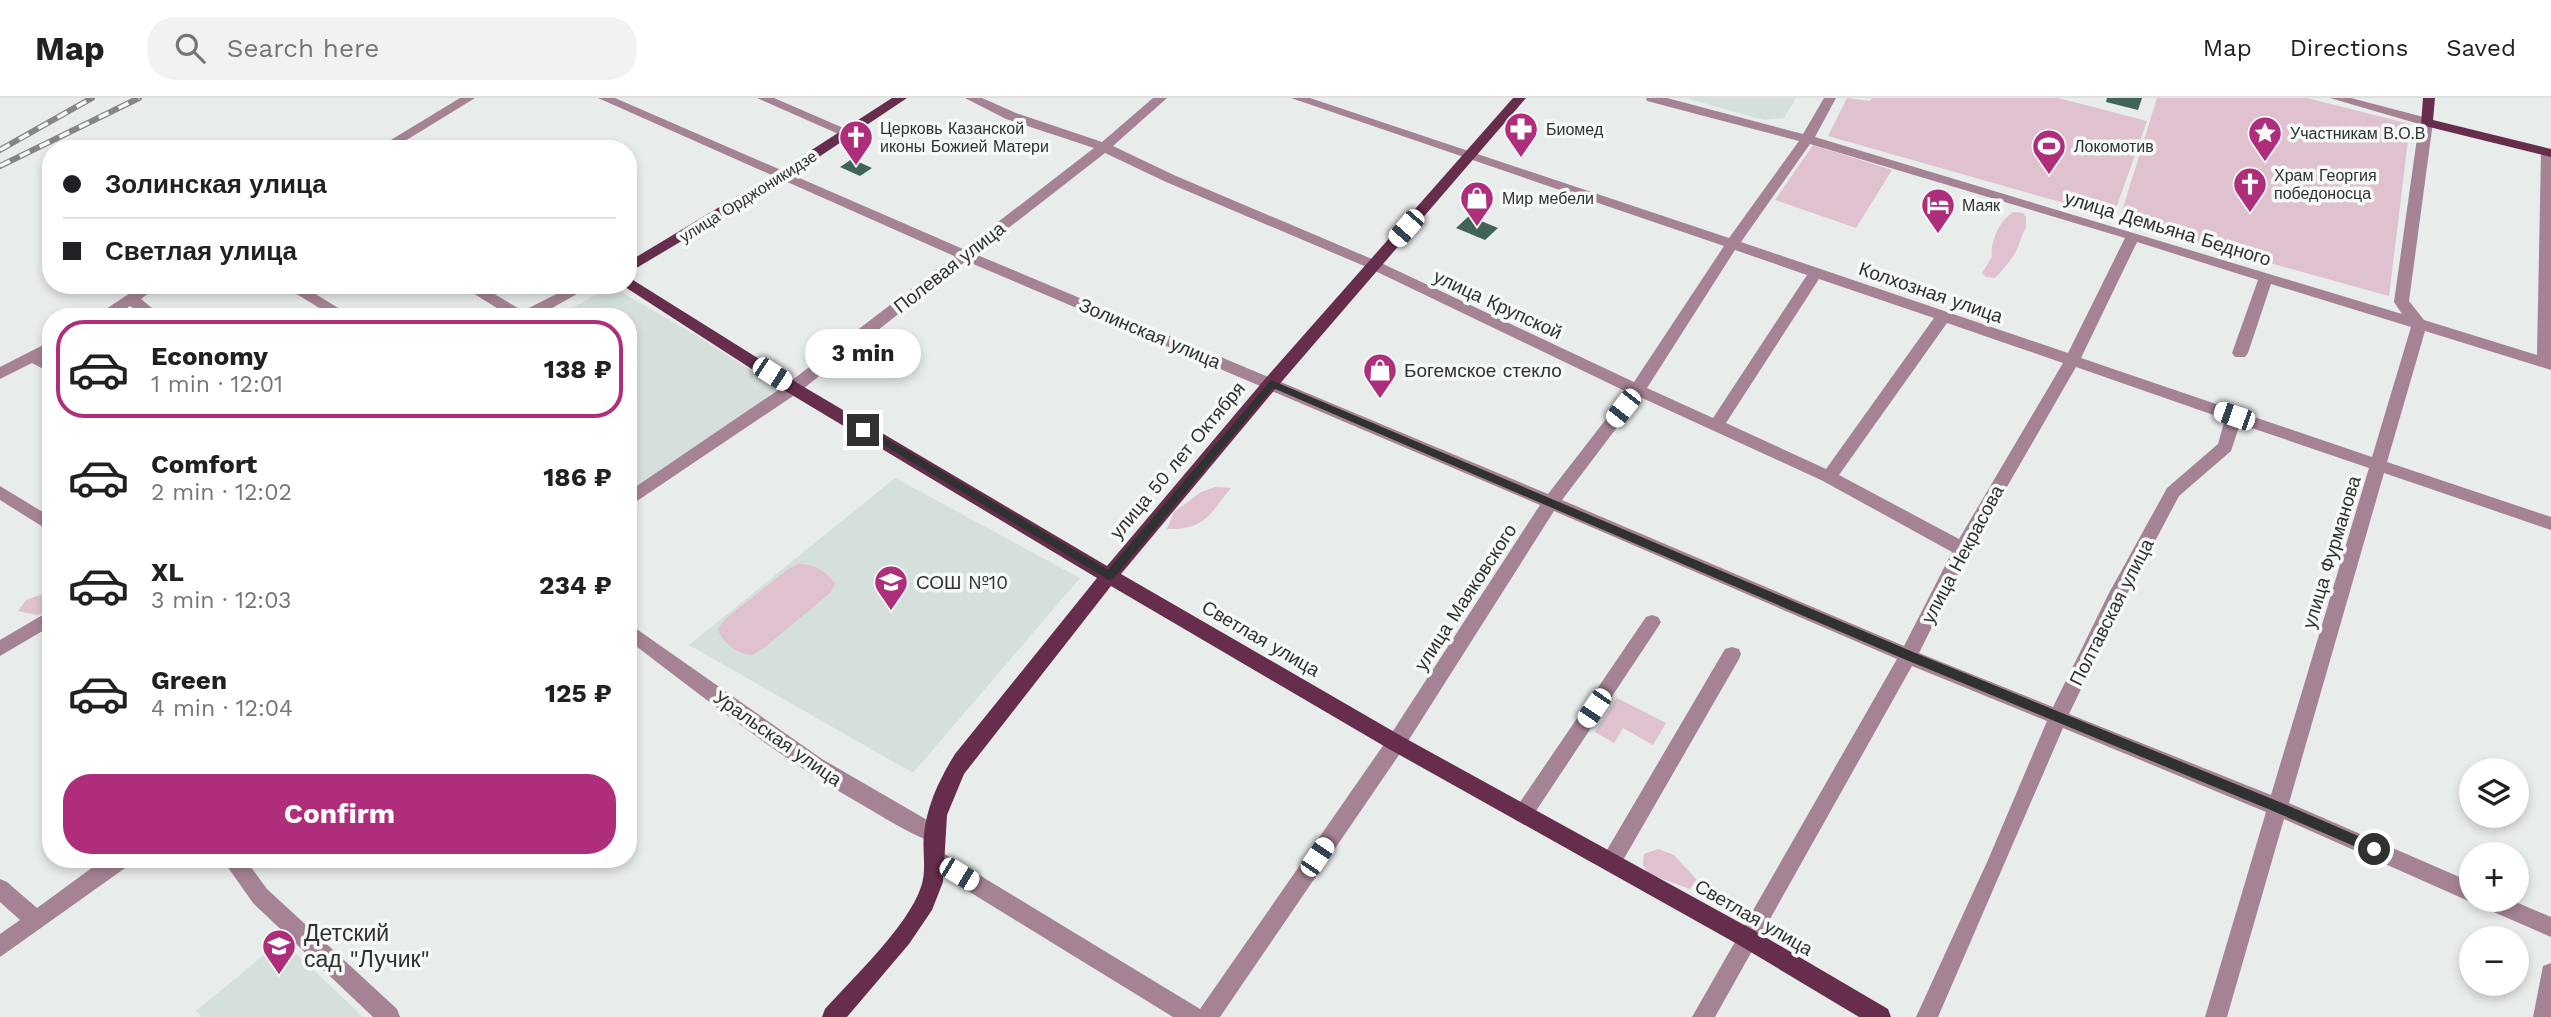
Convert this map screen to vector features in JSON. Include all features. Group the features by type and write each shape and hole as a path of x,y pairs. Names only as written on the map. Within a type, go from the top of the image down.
{"main road":[{"name":"улица Орджоникидзе","path":"637,263 781,176 901,98"},
{"name":"улица 50 лет Октября","path":"833,1017 912,922 930,889 936,860 934,834 942,799 962,760 1109,576 1271,383 1520,98"},
{"path":"2429,98 2427,122 2550,153"},
{"name":"Светлая улица","path":"637,289 793,388 1109,576 1396,743 1747,938 1880,1017"}],"street":[{"path":"401,140 469,98"},
{"name":"Золинская улица","path":"604,98 964,255 1271,383 1908,656 2277,807 2459,887"},
{"path":"763,98 848,133"},
{"name":"улица Крупской","path":"971,98 1011,116 1104,147 1171,179 1374,265 1637,390 1829,477 1962,549"},
{"name":"Полевая улица","path":"637,495 793,388 1104,147 1161,98"},
{"name":"Колхозная улица","path":"1297,98 1816,272 2551,524"},
{"name":"улица Демьяна Бедного","path":"1652,98 1807,139 2548,364"},
{"name":"улица Маяковского","path":"1207,1017 1396,743 1551,502 1637,390 1732,244 1807,139 1830,98"},
{"path":"2336,98 2427,122 2401,302 2419,325"},
{"path":"2548,364 2550,153"},
{"name":"улица Некрасова","path":"1703,1017 1908,656 1962,549 2072,361 2133,236"},
{"path":"1716,426 1816,272"},
{"path":"2240,354 2266,278"},
{"path":"116,308 139,294"},
{"path":"305,294 330,308"},
{"path":"483,294 507,308"},
{"path":"541,308 568,294"},
{"path":"131,299 144,308"},
{"path":"1829,477 1943,317"},
{"name":"улица Фурманова","path":"2216,1017 2419,325"},
{"path":"0,374 42,351"},
{"path":"33,356 42,362"},
{"name":"Полтавская улица","path":"1927,1017 1998,860 2057,717 2118,593 2173,492 2225,447 2234,416"},
{"path":"0,492 42,520"},
{"path":"1523,814 1652,622"},
{"path":"0,649 42,623"},
{"name":"Уральская улица","path":"637,637 731,707 871,802 934,834"},
{"path":"1611,862 1732,654"},
{"path":"936,860 1193,1017"},
{"path":"0,947 109,868"},
{"path":"239,868 260,896 389,1017"},
{"path":"0,888 36,921"},
{"path":"2517,912 2551,927"},
{"path":"2544,1017 2551,973"}],"shaded area":[{"path":"1686,98 1796,98 1784,118 1764,120"},
{"name":"Локомотив","path":"1847,98 1870,101 1872,98 2058,98 2147,121 2113,217 1828,136"},
{"path":"2157,98 2307,98 2410,124 2389,296 2119,221"},
{"path":"1813,145 1892,170 1856,228 1775,200"},
{"path":"2014,212 2023,213 2026,217 2026,228 2018,248 1995,278 1986,277 1982,273 1992,257 1997,232 2004,220"},
{"path":"597,294 625,294 779,388 637,490 637,308 572,308"},
{"name":"СОШ №10","path":"895,478 1080,578 913,773 689,645"},
{"path":"1215,487 1231,488 1205,519 1190,527 1167,529 1174,512 1201,492"},
{"path":"798,564 814,567 829,576 835,584 830,593 752,655 731,647 718,629 725,619"},
{"path":"42,594 42,613 37,615 18,611 26,600"},
{"path":"1617,698 1666,723 1653,745 1623,728 1614,743 1595,732"},
{"path":"1658,849 1674,855 1697,880 1690,889 1649,874 1643,865 1644,854"},
{"name":"Детский сад \"Лучик\"","path":"282,940 363,1017 202,1017 196,1011"}],"building":[{"path":"2107,98 2142,98 2138,110 2106,102"},
{"name":"Церковь Казанской иконы Божией Матери","path":"852,159 872,168 860,176 840,167"},
{"name":"Мир мебели","path":"1469,216 1498,228 1485,240 1456,228"}],"railway":[{"path":"0,150 92,98"},
{"path":"53,140 139,98"},
{"path":"0,166 42,145"}],"place":[{"name":"Биомед","path":"1521,159"},
{"name":"Участникам В.О.В","path":"2265,163"},
{"name":"Церковь Казанской иконы Божией Матери","path":"856,167"},
{"name":"Локомотив","path":"2049,176"},
{"name":"Храм Георгия победоносца","path":"2250,214"},
{"name":"Мир мебели","path":"1477,228"},
{"name":"Маяк","path":"1938,235"},
{"name":"Богемское стекло","path":"1380,400"},
{"name":"СОШ №10","path":"891,612"},
{"name":"Детский сад \"Лучик\"","path":"279,976"}],"route":[{"path":"863,430 1109,576 1271,383 1908,656 2374,849"}]}
